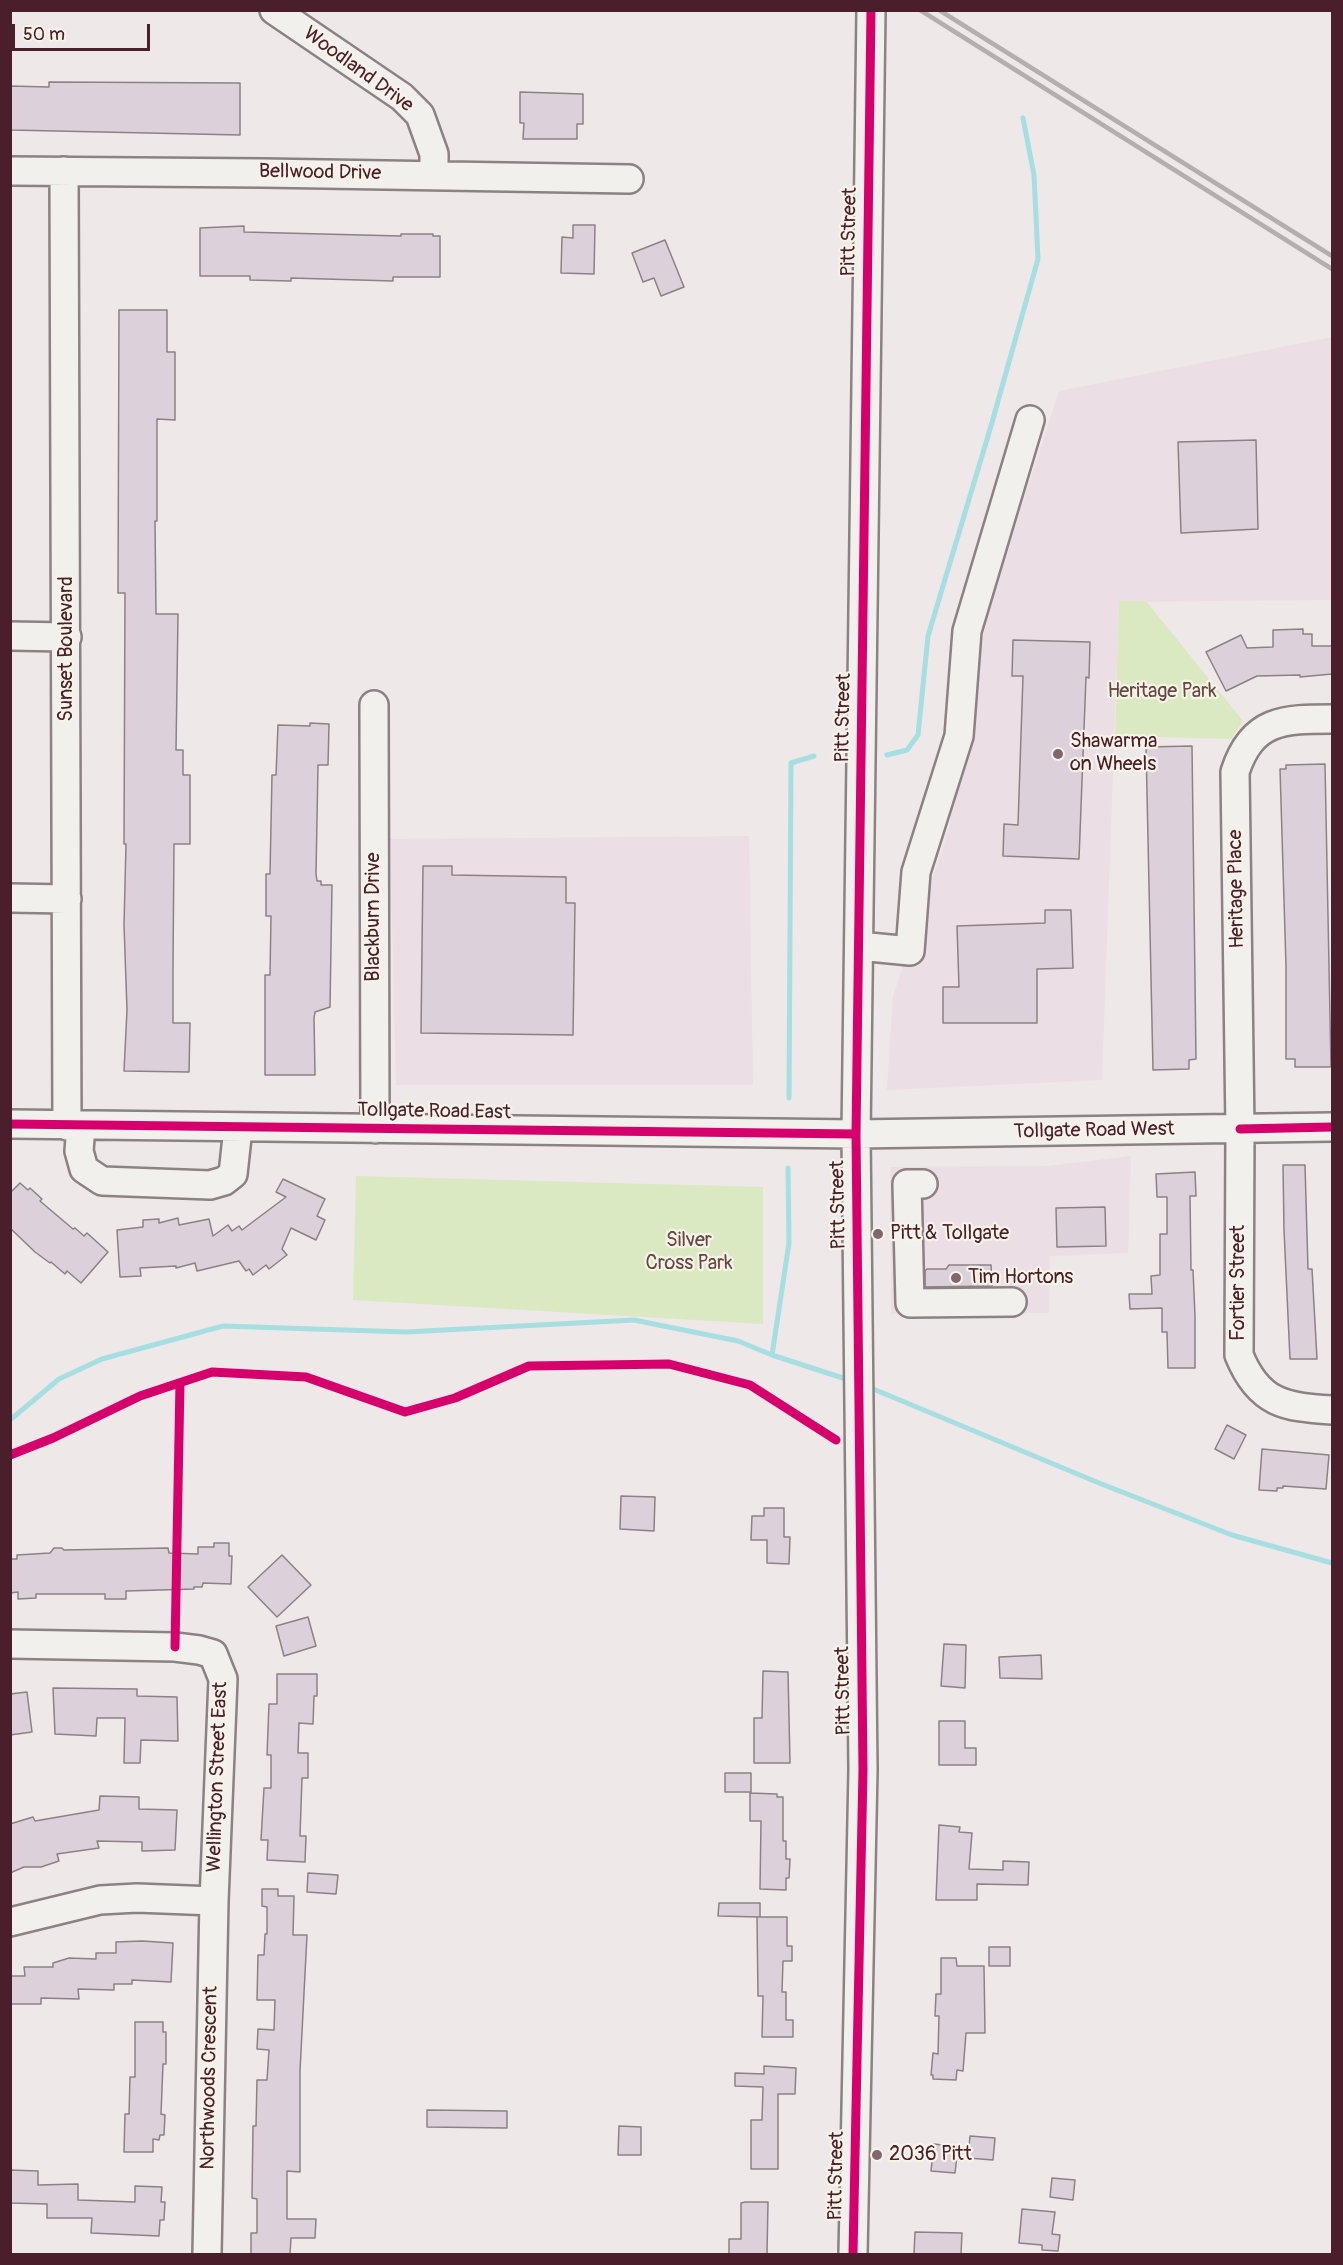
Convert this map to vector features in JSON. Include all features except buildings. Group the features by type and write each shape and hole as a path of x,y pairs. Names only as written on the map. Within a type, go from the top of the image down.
{"street":[{"name":"Woodland Drive","path":"274,10 402,97 420,115 434,154 434,175"},
{"name":"Pitt Street","path":"853,2254 863,1770 856,1134 871,10"},
{"name":"Bellwood Drive","path":"10,171 629,179"},
{"name":"Sunset Boulevard","path":"64,171 67,899 74,1126 84,1169 102,1181 210,1185 224,1181 233,1174 238,1128"},
{"path":"859,946 909,951 916,872 959,736 967,631 1030,420"},
{"path":"10,636 67,637"},
{"name":"Blackburn Drive","path":"374,705 375,1129"},
{"name":"Heritage Place","path":"1240,1129 1235,771 1249,741 1262,730 1293,719 1332,719"},
{"path":"10,898 67,899"},
{"name":"Tollgate Road East","path":"10,1124 856,1134"},
{"name":"Tollgate Road West","path":"856,1134 1332,1127"},
{"name":"Fortier Street","path":"1240,1129 1239,1355 1247,1374 1263,1391 1281,1403 1295,1407 1332,1410"},
{"path":"923,1184 908,1184 910,1303 1012,1302"},
{"name":"Wellington Street East","path":"10,1644 175,1647 213,1654 223,1679 214,1901"},
{"path":"10,1922 100,1900 137,1898 214,1901"},
{"name":"Northwoods Crescent","path":"207,2254 214,1901"}],"shaded area":[{"path":"1332,337 1332,600 1119,602 1102,1080 887,1090 893,996 949,829 988,611 1059,391"},
{"path":"749,836 753,1085 396,1085 390,839"},
{"path":"1131,1156 1128,1253 1050,1256 1049,1313 891,1314 890,1167 1048,1166"}],"green space":[{"name":"Heritage Park","path":"1119,601 1146,601 1243,721 1231,739 1115,736"},
{"name":"Silver Cross Park","path":"356,1176 763,1187 763,1324 353,1300"}],"waterway":[{"path":"887,755 907,750 918,735 928,636 1038,259 1034,175 1023,118"},
{"path":"789,1098 791,763 814,756"},
{"path":"772,1355 789,1243 788,1168"},
{"path":"10,1420 59,1379 102,1359 223,1326 406,1332 634,1320 738,1341 772,1355 852,1381"},
{"path":"866,1386 1099,1483 1232,1535 1332,1563"}],"railway":[{"path":"920,10 1332,269"},
{"path":"939,10 1332,256"}],"cycle path":[{"path":"853,2254 863,1770 856,1134 871,10"},
{"path":"10,1124 856,1134"},
{"path":"1240,1129 1332,1127"},
{"path":"10,1455 53,1438 140,1396 212,1372 306,1377 405,1412 455,1398 529,1366 669,1364 750,1385 836,1440"},
{"path":"175,1647 180,1383"}],"place":[{"name":"Shawarma on Wheels","path":"1058,754"},
{"name":"Pitt & Tollgate","path":"878,1234"},
{"name":"Tim Hortons","path":"956,1278"},
{"name":"2036 Pitt","path":"877,2155"}]}
